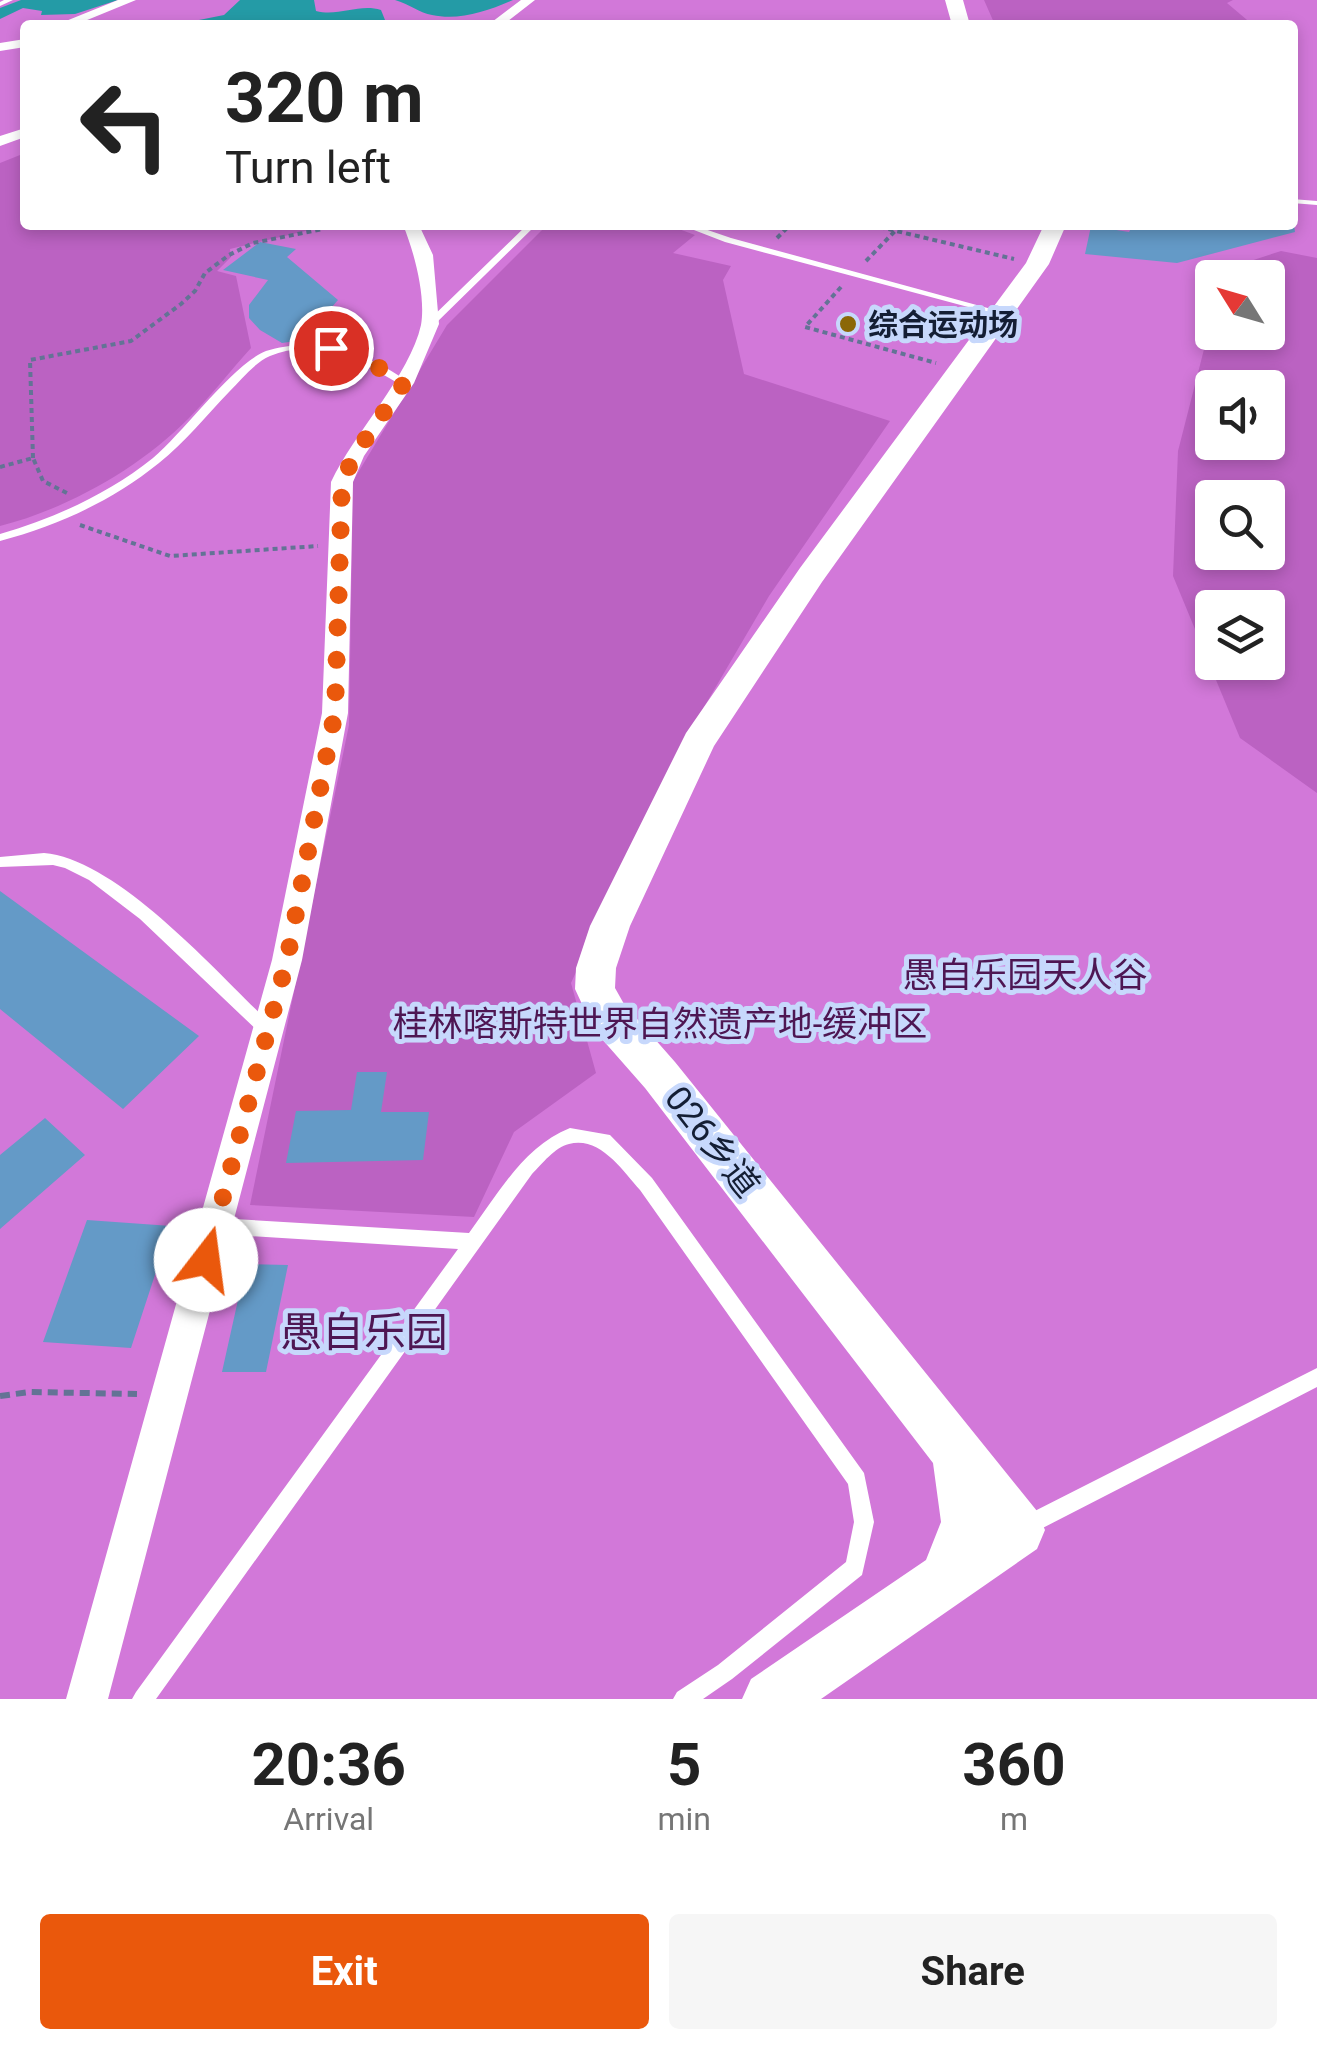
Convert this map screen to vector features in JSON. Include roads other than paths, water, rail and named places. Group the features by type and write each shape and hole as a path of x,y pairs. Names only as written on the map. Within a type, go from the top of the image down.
{"street":[{"path":"76,20 130,0"},
{"path":"502,20 529,0"},
{"path":"87,1699 287,960 335,712 342,482 354,456 404,383 430,324 424,255 412,230"},
{"name":"026乡道","path":"1018,1530 660,1075 609,1017 595,989 596,968 606,936 698,742 812,574 1037,264 1053,230"},
{"path":"946,1579 962,1544 969,1516 956,1452"},
{"path":"772,1699 1018,1530"}],"lane":[{"path":"0,4 10,0"},
{"path":"430,324 527,230"},
{"path":"703,230 1001,313"},
{"path":"0,538 46,526 71,513 172,448 264,355 331,348 366,360 404,383"},
{"path":"0,862 50,858 86,874 144,917 268,1030"},
{"path":"143,1699 526,1169 552,1144 570,1135 604,1140 646,1184 857,1480 864,1522 856,1568 734,1665 684,1699"},
{"path":"215,1226 474,1242"},
{"path":"1018,1530 1317,1377"}],"place":[{"name":"综合运动场","path":"848,324"}],"park label":[{"name":"愚自乐园天人谷","path":"1025,975"},
{"name":"桂林喀斯特世界自然遗产地-缓冲区","path":"660,1024"},
{"name":"愚自乐园","path":"364,1332"}]}
